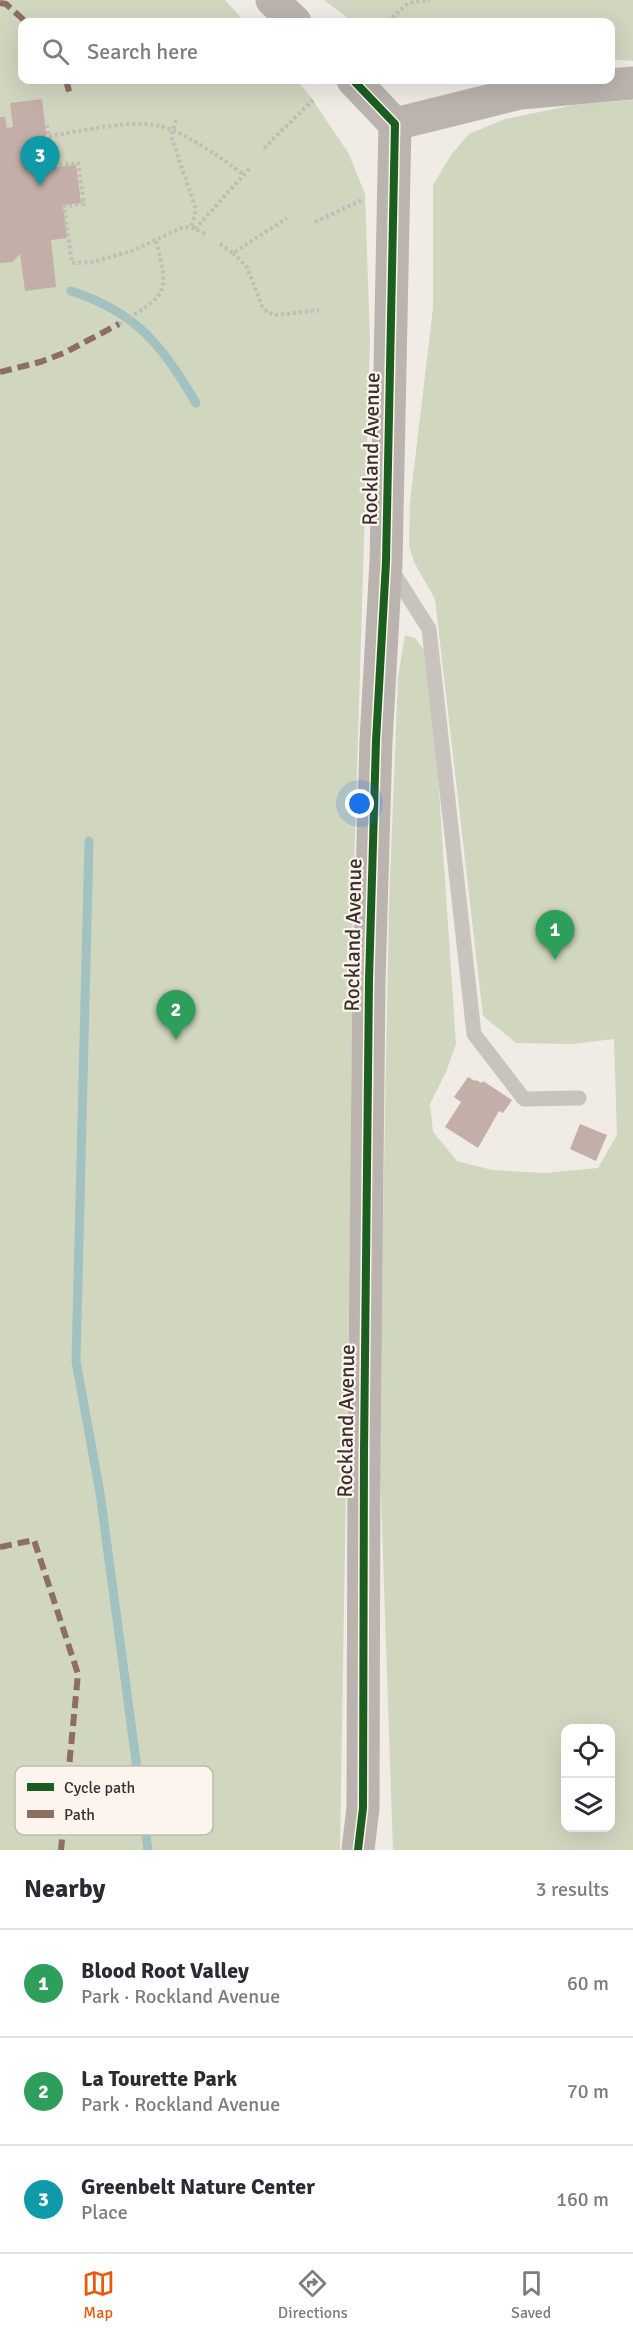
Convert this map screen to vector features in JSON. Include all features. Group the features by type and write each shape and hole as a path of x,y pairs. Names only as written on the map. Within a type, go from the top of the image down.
{"street":[{"path":"272,0 291,18"},
{"path":"357,84 395,124 520,93 633,83"},
{"name":"Rockland Avenue","path":"358,1850 363,1808 363,1463 369,980 376,741 386,562 395,124"},
{"name":"Rockland Avenue","path":"363,1808 369,1850"}],"lane":[{"path":"386,562 429,629 474,1034 524,1099 579,1098"}],"path":[{"path":"392,18 408,3 430,0"},
{"path":"264,148 313,100"},
{"path":"176,120 171,130 172,139 195,206 193,228"},
{"path":"48,125 53,166 78,163 84,204 64,206 72,263 110,258 132,251 181,228 193,228 205,234"},
{"path":"49,136 158,125 223,159 244,175"},
{"path":"193,228 250,168"},
{"path":"315,222 365,198"},
{"path":"233,253 287,218"},
{"path":"119,324 156,298 164,283 156,240"},
{"path":"220,244 247,267 262,306 267,312 276,315 319,310"}],"green space":[{"path":"0,0 225,0 241,18 18,18 18,84 300,84 349,154 365,194 370,343 353,900 351,1180 340,1850 0,1850"},
{"path":"324,0 633,0 633,61 615,59 615,18 348,18"},
{"path":"633,100 633,1850 393,1850 379,1438 389,905 398,677 405,635 415,638 424,650 437,760 456,1044 446,1072 430,1104 433,1132 457,1161 492,1170 545,1173 598,1168 617,1135 614,1039 572,1044 516,1043 483,1016 435,599 415,564 409,546 410,502 433,308 433,185 451,155 469,134 505,119 574,105"}],"building":[{"path":"42,99 50,166 48,168 76,165 81,203 63,205 67,238 51,240 56,287 25,291 20,254 12,262 0,263 0,117 5,117 7,128 13,127 10,103"},
{"path":"468,1077 482,1083 483,1081 512,1100 503,1113 499,1111 478,1148 445,1127 461,1102 454,1097"},
{"path":"580,1124 607,1135 596,1161 570,1149"}],"waterway":[{"path":"71,291 113,309 145,334 172,364 196,403"},
{"path":"89,841 76,1361 100,1493 137,1766"},
{"path":"146,1835 148,1850"}],"marked path":[{"path":"0,3 6,4 22,18"},
{"path":"67,84 70,95"},
{"path":"0,372 64,353 119,324"},
{"path":"0,1547 34,1540 78,1674 69,1766"},
{"path":"61,1850 62,1835"}],"cycle path":[{"path":"357,84 395,124 386,562 376,741 369,980 363,1808 358,1850"}],"place":[{"name":"Greenbelt Nature Center","path":"40,186"},
{"name":"Blood Root Valley","path":"555,960"},
{"name":"La Tourette Park","path":"176,1040"}]}
